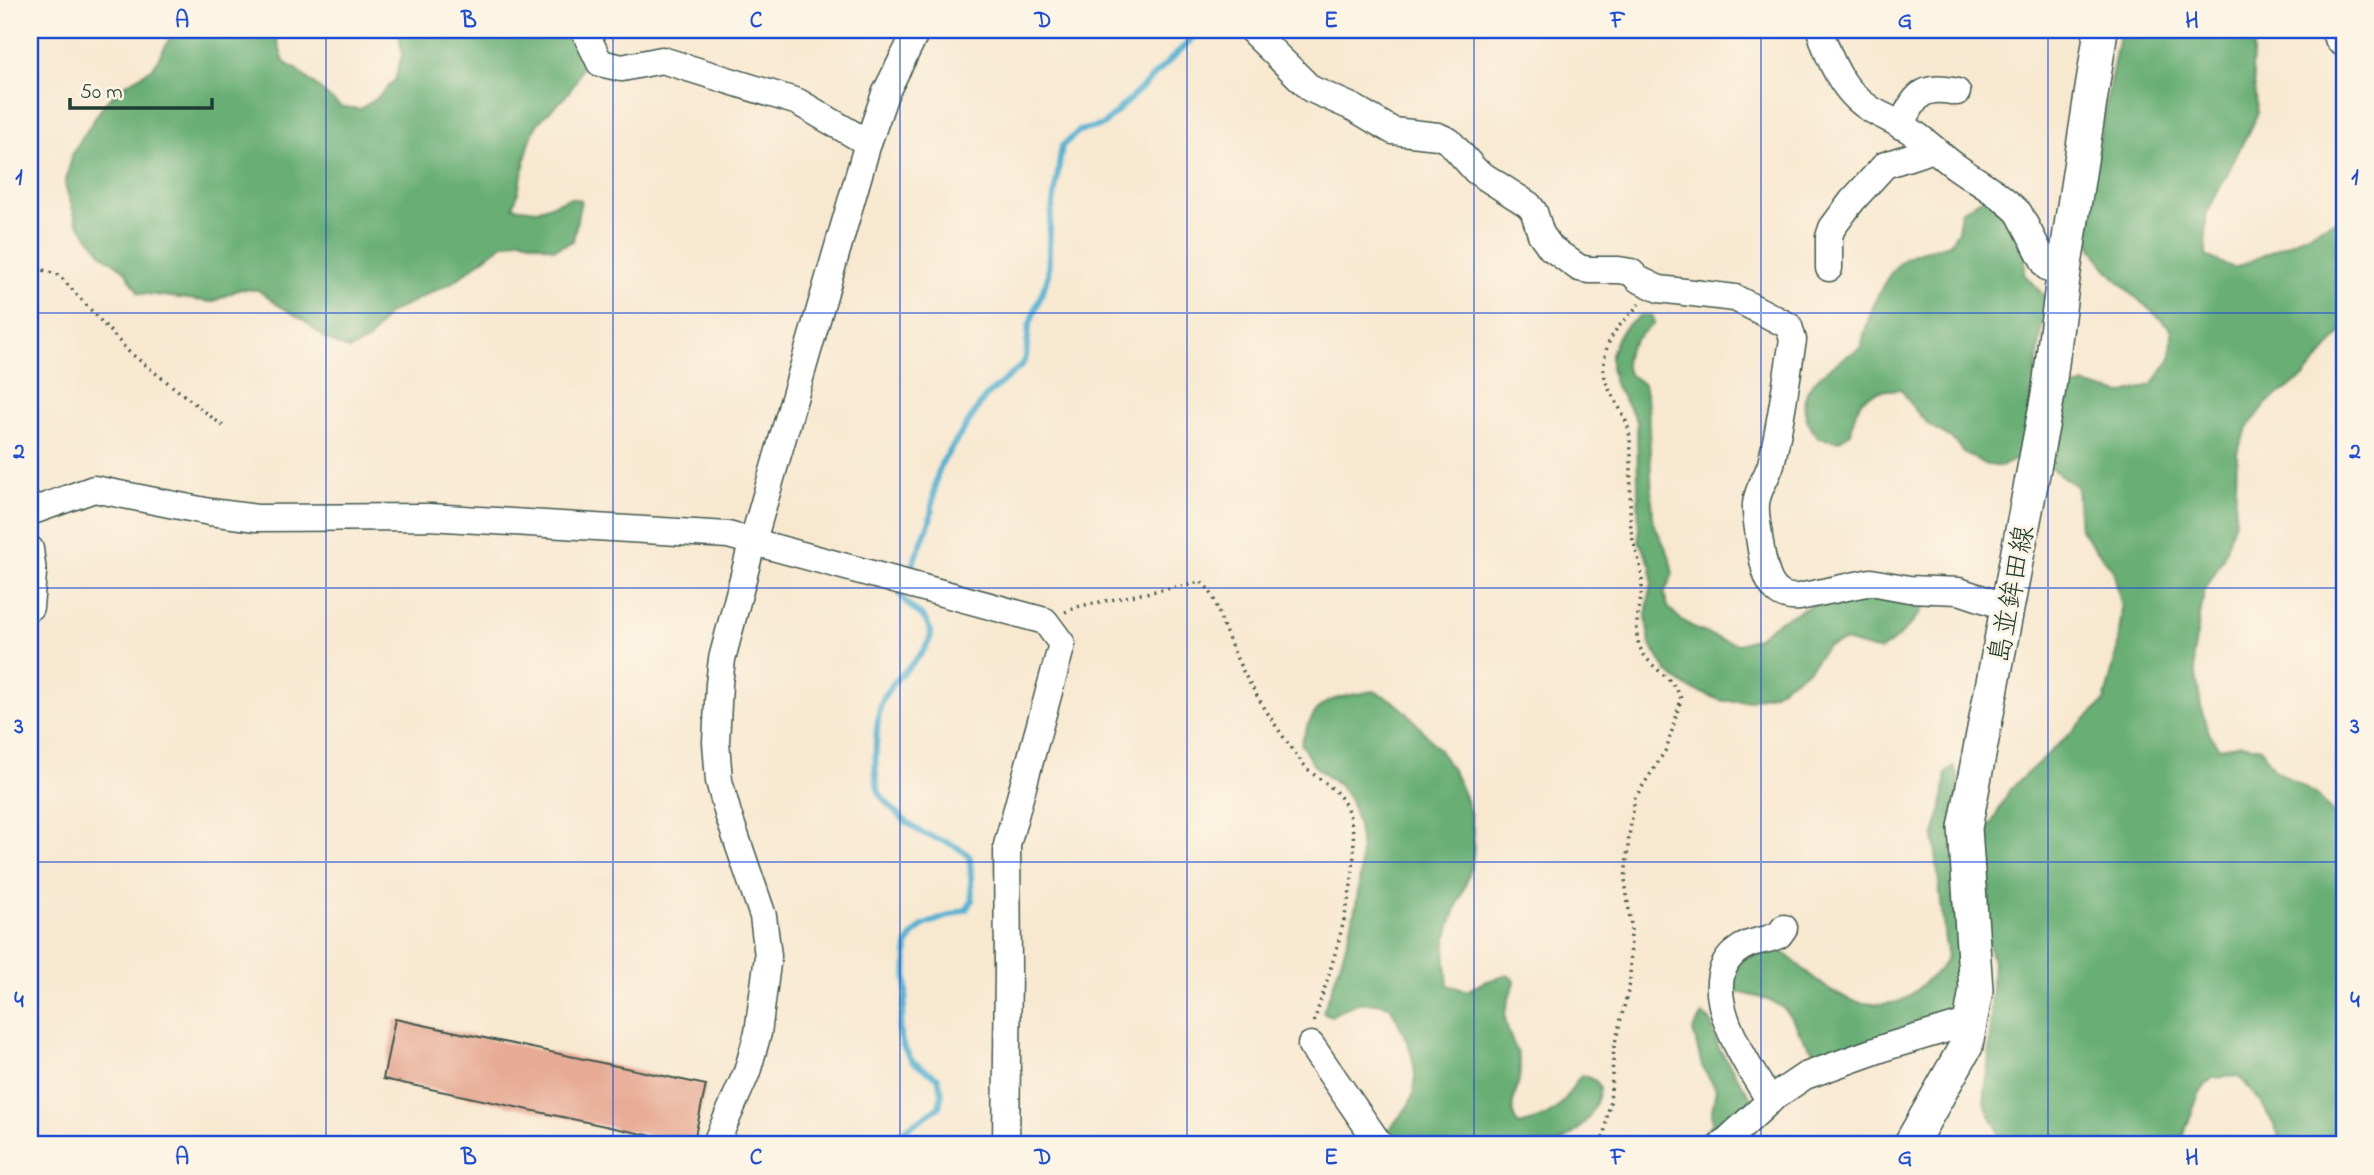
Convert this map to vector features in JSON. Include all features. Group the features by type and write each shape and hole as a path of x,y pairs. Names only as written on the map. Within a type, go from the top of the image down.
{"highway":[{"path":"2340,30 2344,37"}],"main road":[{"name":"島並鉾田線","path":"1910,1145 1966,1046 1976,990 1965,828 2048,395 2101,30"}],"street":[{"path":"584,30 600,63 622,68 662,60 674,63 799,102 868,143"},
{"path":"715,1145 747,1072 765,991 768,956 763,916 722,792 716,742 716,708 723,659 752,544 868,143 885,94 917,30"},
{"path":"1251,30 1311,89 1354,108 1393,131 1430,134 1449,142 1475,171 1529,205 1546,241 1565,260 1579,268 1589,271 1631,272 1660,289 1718,294 1745,301 1785,323 1792,330 1793,340 1770,466 1757,493 1756,505 1763,566 1778,593 1793,598 1871,582 1909,589 1959,592 2007,607"},
{"path":"1819,30 1829,59 1851,91 1870,109 1914,133 2012,206 2019,213 2047,267 2063,278"},
{"path":"1901,126 1914,99 1923,92 1947,89 1957,92"},
{"path":"1829,268 1829,237 1832,228 1852,201 1885,165 1934,149"},
{"path":"30,512 94,489 210,512 257,518 429,517 727,535 752,544 1045,621 1062,644 1007,845 1006,1145"},
{"path":"30,549 33,573 30,607"},
{"path":"1770,1101 1733,1042 1719,983 1725,964 1733,954 1752,941 1779,935 1784,928"},
{"path":"1722,1145 1770,1101 1805,1076 1889,1046 1970,1022"},
{"path":"1311,1045 1380,1145"}],"path":[{"path":"30,266 59,275 130,352 223,426"},
{"path":"1602,1145 1610,1102 1614,1047 1630,983 1631,926 1625,880 1634,798 1667,748 1681,699 1672,682 1645,657 1640,646 1637,614 1643,583 1631,533 1629,433 1623,415 1612,397 1603,368 1615,330 1641,301 1645,282"},
{"path":"1045,621 1080,606 1200,582 1209,588 1248,682 1307,768 1341,798 1353,835 1353,876 1343,924 1312,1027 1311,1045"}],"green space":[{"path":"172,30 274,30 284,62 341,107 360,109 377,98 395,80 402,55 399,30 588,30 584,58 574,84 535,128 513,207 537,210 570,198 581,200 573,241 555,249 520,239 502,245 455,281 388,314 369,340 349,350 326,339 305,321 258,290 240,289 212,302 139,293 125,271 103,255 77,222 65,185 73,152 105,103 126,84 153,68"},
{"path":"2120,30 2255,30 2252,67 2258,113 2206,215 2206,256 2234,268 2344,217 2344,330 2304,377 2268,402 2248,427 2237,452 2235,520 2223,558 2204,592 2193,656 2202,712 2210,735 2219,748 2242,744 2261,748 2274,769 2317,795 2344,823 2344,1145 2285,1145 2261,1102 2239,1076 2212,1078 2200,1092 2179,1145 2001,1145 1997,1128 1984,1103 1993,962 1977,898 1988,830 2010,789 2104,702 2117,652 2122,608 2113,570 2080,529 2077,487 2048,466 2058,394 2084,384 2121,394 2152,385 2171,358 2172,330 2105,267 2089,241 2089,205"},
{"path":"1995,197 2028,237 2024,274 2046,298 2024,455 2001,467 1984,464 1964,452 1950,437 1930,426 1914,409 1901,389 1878,392 1864,398 1856,411 1851,433 1838,441 1818,438 1808,421 1804,407 1806,394 1822,374 1861,347 1877,298 1891,274 1908,257 1950,244 1958,230 1961,212 1981,199"},
{"path":"1643,315 1653,316 1654,324 1631,346 1625,360 1630,375 1644,384 1648,404 1653,522 1669,555 1673,574 1664,593 1668,607 1696,629 1739,644 1757,638 1779,621 1818,602 1855,588 1927,603 1893,641 1879,651 1845,641 1827,646 1809,669 1774,693 1747,701 1722,701 1687,687 1667,672 1650,644 1646,615 1652,582 1651,566 1639,541 1637,421 1614,383 1611,367 1611,354 1618,336 1626,326"},
{"path":"1373,691 1398,705 1416,723 1450,767 1466,800 1471,817 1473,853 1470,871 1450,924 1446,943 1448,985 1467,991 1484,982 1508,975 1515,981 1505,1017 1520,1069 1512,1109 1515,1120 1519,1125 1554,1111 1582,1075 1596,1081 1600,1089 1594,1107 1584,1123 1571,1136 1554,1145 1390,1145 1386,1135 1409,1104 1415,1080 1411,1054 1396,1016 1390,1006 1365,1002 1331,1016 1323,1012 1341,962 1356,907 1361,850 1349,799 1342,789 1313,764 1301,743 1319,708 1334,699"},
{"path":"1953,766 1959,779 1961,1009 1883,1042 1849,1051 1820,1052 1808,1045 1784,1009 1764,999 1728,989 1732,964 1775,946 1833,992 1860,1002 1883,1004 1903,1000 1937,971 1944,964 1947,954 1934,835 1942,807 1946,774"},
{"path":"1703,1015 1710,1020 1718,1047 1752,1099 1753,1109 1718,1145 1691,1145 1712,1124 1716,1089 1702,1066 1693,1030"}],"building":[{"path":"395,1019 706,1085 693,1145 655,1145 657,1137 383,1079"}],"waterway":[{"path":"909,573 930,521 941,464 985,397 1022,365 1026,357 1029,326 1048,277 1050,223 1062,146 1079,131 1103,125 1201,30"},
{"path":"892,1145 897,1135 939,1107 942,1093 938,1078 912,1061 903,1046 899,1030 906,996 907,946 913,935 924,925 967,909 972,901 970,857 953,845 915,828 887,803 878,787 876,747 878,718 883,699 921,653 931,636 926,621 907,603 900,592"}]}
